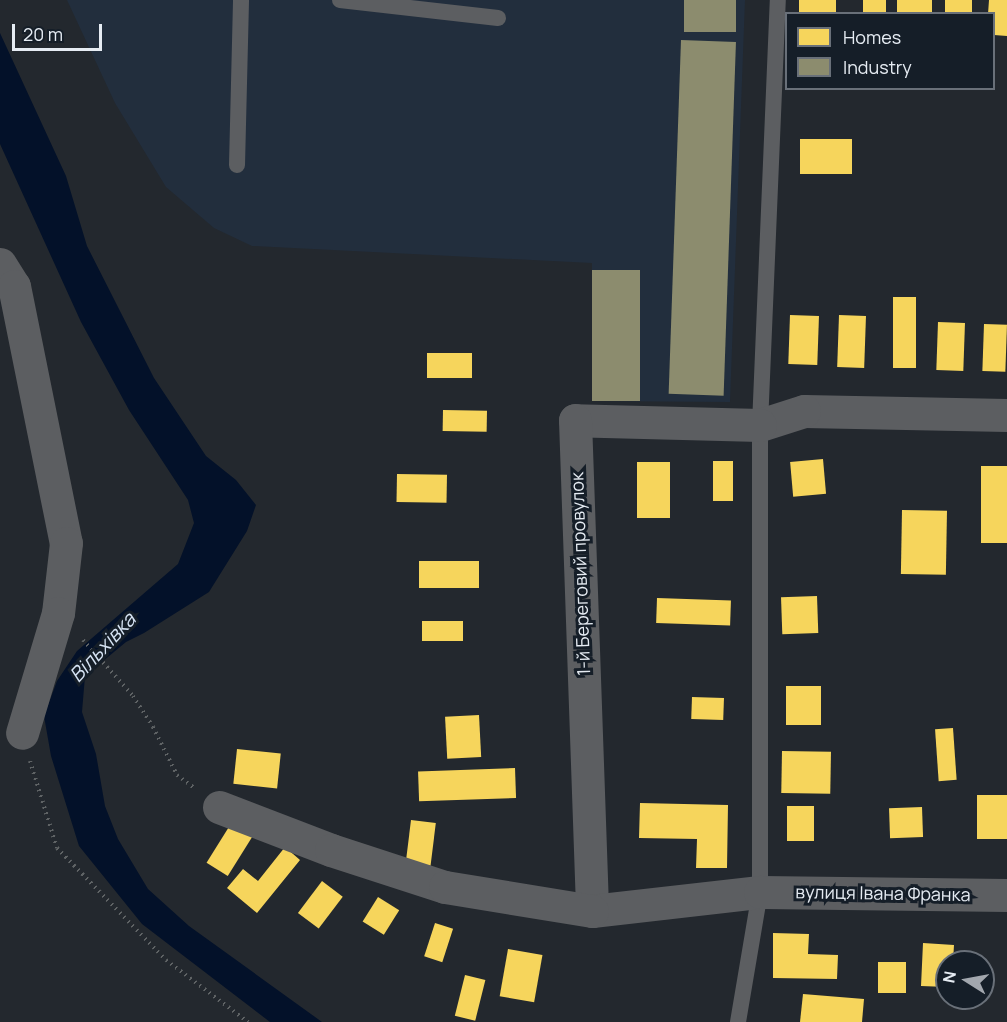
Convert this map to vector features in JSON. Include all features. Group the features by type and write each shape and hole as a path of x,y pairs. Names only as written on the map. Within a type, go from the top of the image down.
{"street":[{"path":"0,264 14,286 66,543 58,613 21,733"},
{"path":"759,425 804,411 1007,416"},
{"name":"1-й Береговий провулок","path":"592,911 575,420 759,425"},
{"path":"219,807 332,850 445,887 592,911 760,892"},
{"name":"вулиця Івана Франка","path":"760,892 1007,895"}],"lane":[{"path":"237,165 241,0"},
{"path":"340,0 498,18"},
{"path":"738,1022 760,892 759,425 778,0"}],"path":[{"path":"58,613 133,696 153,727 177,775 219,807"},
{"path":"21,733 57,848 166,960 248,1022"}],"shaded area":[{"path":"67,0 745,0 730,402 592,401 592,263 252,246 214,228 166,187 115,103"}],"water":[{"name":"Вільхівка","path":"0,33 66,176 87,246 154,378 206,456 236,480 256,505 247,531 209,592 126,642 85,676 82,712 96,754 105,806 118,839 148,889 189,926 322,1022 270,1022 142,924 79,846 51,756 44,716 57,681 77,651 178,564 194,523 188,500 129,410 81,322 0,144"}],"building: Homes":[{"path":"799,0 836,0 836,12 799,12"},
{"path":"863,0 886,0 886,12 863,12"},
{"path":"897,0 932,0 932,12 897,12"},
{"path":"945,0 972,0 972,12 945,12"},
{"path":"989,0 1007,0 1007,36 995,35 995,12 988,12"},
{"path":"800,139 852,139 852,174 800,174"},
{"path":"893,297 916,297 916,368 893,368"},
{"path":"790,315 819,316 817,365 788,364"},
{"path":"839,315 866,316 864,368 837,367"},
{"path":"938,322 965,323 963,371 936,370"},
{"path":"984,324 1007,325 1005,372 982,371"},
{"path":"427,353 472,353 472,378 427,378"},
{"path":"443,410 487,411 487,432 443,431"},
{"path":"823,459 826,494 793,497 790,462"},
{"path":"713,461 733,461 733,501 713,501"},
{"path":"637,462 670,462 670,518 637,518"},
{"path":"981,466 1007,466 1007,543 981,543"},
{"path":"397,474 447,475 447,503 397,502"},
{"path":"902,510 947,511 946,575 901,574"},
{"path":"419,561 479,561 479,588 419,588"},
{"path":"817,596 818,633 782,634 781,597"},
{"path":"657,598 731,601 730,626 656,623"},
{"path":"422,621 463,621 463,641 422,641"},
{"path":"786,686 821,686 821,725 786,725"},
{"path":"692,697 724,698 723,720 691,719"},
{"path":"479,715 481,757 447,759 445,717"},
{"path":"953,728 957,780 939,781 935,729"},
{"path":"237,749 281,754 277,788 233,784"},
{"path":"782,751 831,752 830,794 781,793"},
{"path":"515,768 516,798 419,801 418,771"},
{"path":"977,795 1007,795 1007,839 977,839"},
{"path":"640,803 728,805 727,868 696,868 697,839 639,838"},
{"path":"787,806 814,806 814,841 787,841"},
{"path":"922,807 923,837 890,838 889,808"},
{"path":"411,820 436,823 431,866 406,863"},
{"path":"232,822 253,835 228,876 207,863"},
{"path":"285,847 300,860 257,913 227,888 243,869 258,881"},
{"path":"322,881 343,897 319,929 298,913"},
{"path":"378,897 399,910 384,935 363,922"},
{"path":"435,923 453,929 442,962 424,956"},
{"path":"773,933 809,934 808,954 838,955 837,979 773,978"},
{"path":"923,943 954,945 954,950 935,950 935,987 921,986"},
{"path":"508,949 542,955 534,1002 500,996"},
{"path":"878,962 906,962 906,993 878,993"},
{"path":"465,975 485,980 475,1021 455,1016"},
{"path":"803,994 864,999 862,1022 800,1022"}],"building: Industry":[{"path":"684,0 736,0 736,32 684,32"},
{"path":"681,40 736,42 724,396 669,394"},
{"path":"592,270 640,270 640,401 592,401"}]}
